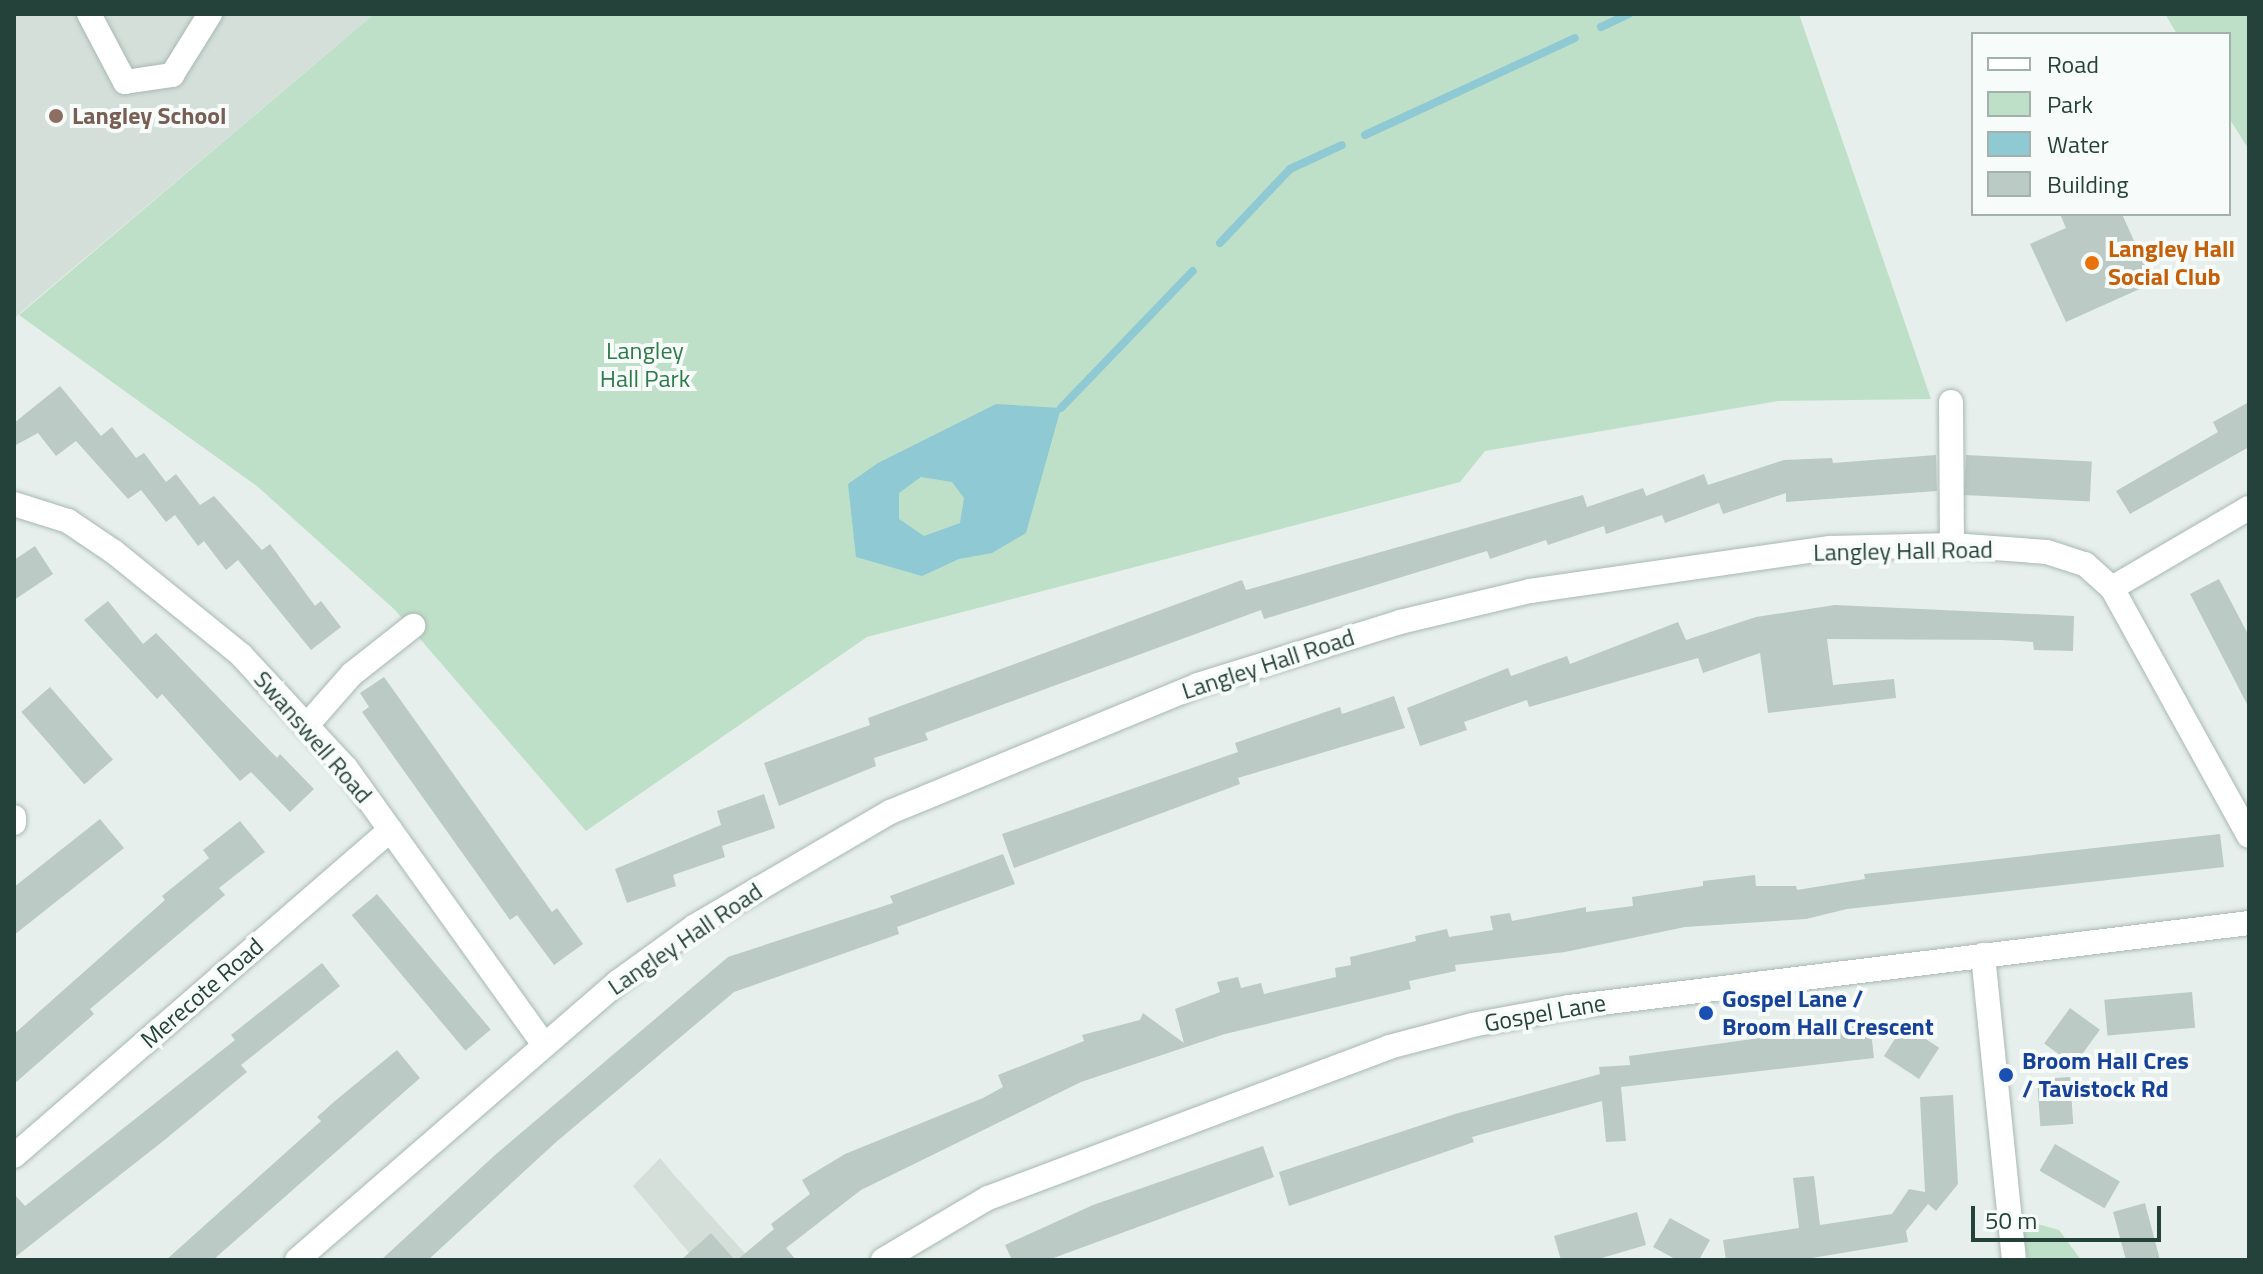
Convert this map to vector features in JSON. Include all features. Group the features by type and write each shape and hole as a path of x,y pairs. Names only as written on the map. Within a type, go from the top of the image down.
{"street":[{"path":"89,14 125,82 172,75 210,14"},
{"path":"1951,402 1952,545"},
{"name":"Swanswell Road","path":"14,504 68,521 114,552 241,655 308,724 391,830 544,1045"},
{"path":"2112,588 2249,508"},
{"name":"Langley Hall Road","path":"297,1260 544,1045 695,926 890,812 1198,685 1400,622 1530,591 1830,548 1952,545 2047,552 2085,564 2112,588 2249,836"},
{"path":"308,724 352,674 413,626"},
{"name":"Merecote Road","path":"14,1156 391,830"},
{"name":"Gospel Lane","path":"883,1260 988,1198 1389,1047 1569,1007 2249,923"},
{"path":"1983,955 2014,1260"}],"shaded area":[{"path":"14,14 374,14 14,318"},
{"path":"660,1158 751,1260 695,1260 633,1186"}],"green space":[{"name":"Langley Hall Park","path":"374,14 1799,14 1931,399 1778,401 1485,451 1460,482 867,637 586,831 395,610 258,487 19,315"},
{"path":"2165,14 2249,14 2249,150 2231,121 2231,32 2176,32"},
{"path":"2020,1219 2059,1230 2081,1260 2028,1260"}],"water":[{"path":"996,404 1061,408 1026,533 992,553 959,559 922,576 856,557 848,484 878,463","holes":["921,477 952,482 964,498 960,523 924,536 899,519 899,493"]}],"building":[{"name":"Langley Hall Social Club","path":"2061,216 2123,216 2153,283 2066,322 2030,244 2066,228"},
{"path":"60,386 101,436 112,427 136,458 144,453 166,482 176,474 200,505 214,496 262,550 270,544 315,606 321,601 341,627 311,650 238,560 226,570 204,541 198,546 175,515 166,522 141,490 128,499 76,441 56,456 38,433 14,446 14,423"},
{"path":"2249,402 2249,447 2130,514 2116,491 2218,432 2213,422"},
{"path":"1936,455 1937,491 1786,502 1786,493 1723,514 1719,503 1665,523 1662,515 1606,534 1604,526 1548,545 1546,540 1490,559 1487,551 1264,619 1261,610 925,733 928,740 874,758 876,766 779,806 764,763 870,725 868,718 1242,580 1246,590 1583,495 1587,507 1643,488 1646,496 1704,474 1708,485 1784,460 1832,458 1833,463"},
{"path":"1966,455 2092,462 2090,502 1964,495"},
{"path":"35,546 53,574 14,600 14,560"},
{"path":"2219,579 2249,636 2249,708 2190,594"},
{"path":"108,601 143,644 156,633 277,758 280,754 314,789 290,812 251,772 240,781 162,694 157,699 84,620"},
{"path":"1835,605 2074,616 2073,651 2034,650 2033,642 2002,640 1827,639 1833,685 1894,679 1896,698 1768,713 1760,653 1703,673 1698,658 1529,707 1527,700 1464,722 1467,730 1420,746 1407,708 1508,668 1511,676 1567,656 1570,664 1678,622 1686,640 1756,617"},
{"path":"384,677 552,912 557,908 583,944 554,965 517,915 510,920 362,712 369,707 360,693"},
{"path":"50,687 113,759 84,784 21,712"},
{"path":"1394,696 1405,728 1238,778 1240,784 1014,868 1002,834 1238,752 1235,743 1340,707 1342,714"},
{"path":"764,794 775,828 722,846 725,857 673,875 676,886 627,903 615,869 721,825 717,811"},
{"path":"100,819 124,848 14,935 14,887"},
{"path":"240,821 265,852 219,888 225,895 90,1009 94,1014 14,1084 14,1034 165,900 162,896 209,858 203,850"},
{"path":"2220,834 2224,867 1847,909 1806,919 1685,927 1565,952 1455,965 1456,971 1409,981 1411,989 1225,1034 1081,1082 861,1190 786,1248 796,1260 737,1260 774,1229 771,1224 810,1194 802,1180 845,1154 983,1098 1003,1087 998,1075 1084,1041 1082,1035 1140,1020 1143,1013 1184,1043 1175,1009 1220,992 1217,982 1238,977 1241,988 1261,983 1264,994 1336,977 1335,968 1351,965 1350,957 1416,941 1415,936 1447,929 1449,937 1493,930 1490,916 1510,913 1512,921 1586,907 1586,912 1633,906 1632,897 1703,886 1703,881 1755,875 1756,886 1796,886 1797,890 1865,879 1864,874"},
{"path":"1003,854 1015,884 897,927 899,934 734,992 555,1143 428,1260 381,1260 495,1155 728,957 893,903 890,896"},
{"path":"377,894 491,1030 465,1051 352,915"},
{"path":"322,963 340,986 241,1065 247,1072 14,1258 14,1194 25,1206 235,1040 231,1035"},
{"path":"2192,992 2195,1028 2107,1036 2104,1000"},
{"path":"2070,1008 2100,1030 2074,1065 2044,1044"},
{"path":"1870,1023 1874,1058 1621,1087 1626,1141 1606,1142 1602,1101 1472,1137 1474,1142 1289,1206 1279,1172 1455,1114 1600,1074 1599,1067 1630,1065 1629,1056"},
{"path":"1904,1025 1939,1048 1919,1079 1884,1056"},
{"path":"397,1050 420,1078 213,1260 166,1260 321,1121 317,1117"},
{"path":"2070,1077 2073,1124 2040,1126 2037,1079"},
{"path":"1953,1095 1958,1184 1936,1211 1928,1204 1906,1231 1908,1242 1800,1260 1726,1260 1723,1240 1799,1228 1793,1178 1814,1176 1820,1225 1892,1214 1909,1189 1925,1192 1920,1097"},
{"path":"2055,1144 2120,1182 2104,1208 2040,1171"},
{"path":"1263,1146 1274,1177 1048,1260 1012,1260 1005,1245 1093,1205"},
{"path":"2145,1203 2160,1260 2126,1260 2113,1212"},
{"path":"1637,1212 1646,1245 1595,1260 1561,1260 1554,1236"},
{"path":"1670,1218 1710,1240 1699,1260 1677,1260 1653,1247"},
{"path":"711,1233 735,1260 681,1260"}],"waterway":[{"path":"1601,27 1629,14"},
{"path":"1365,135 1575,38"},
{"path":"1220,243 1290,169 1342,145"},
{"path":"1061,408 1193,271"}],"place":[{"name":"Langley School","path":"56,116"},
{"name":"Langley Hall Social Club","path":"2092,263"},
{"name":"Gospel Lane / Broom Hall Crescent","path":"1706,1013"},
{"name":"Broom Hall Cres / Tavistock Rd","path":"2006,1075"}]}
